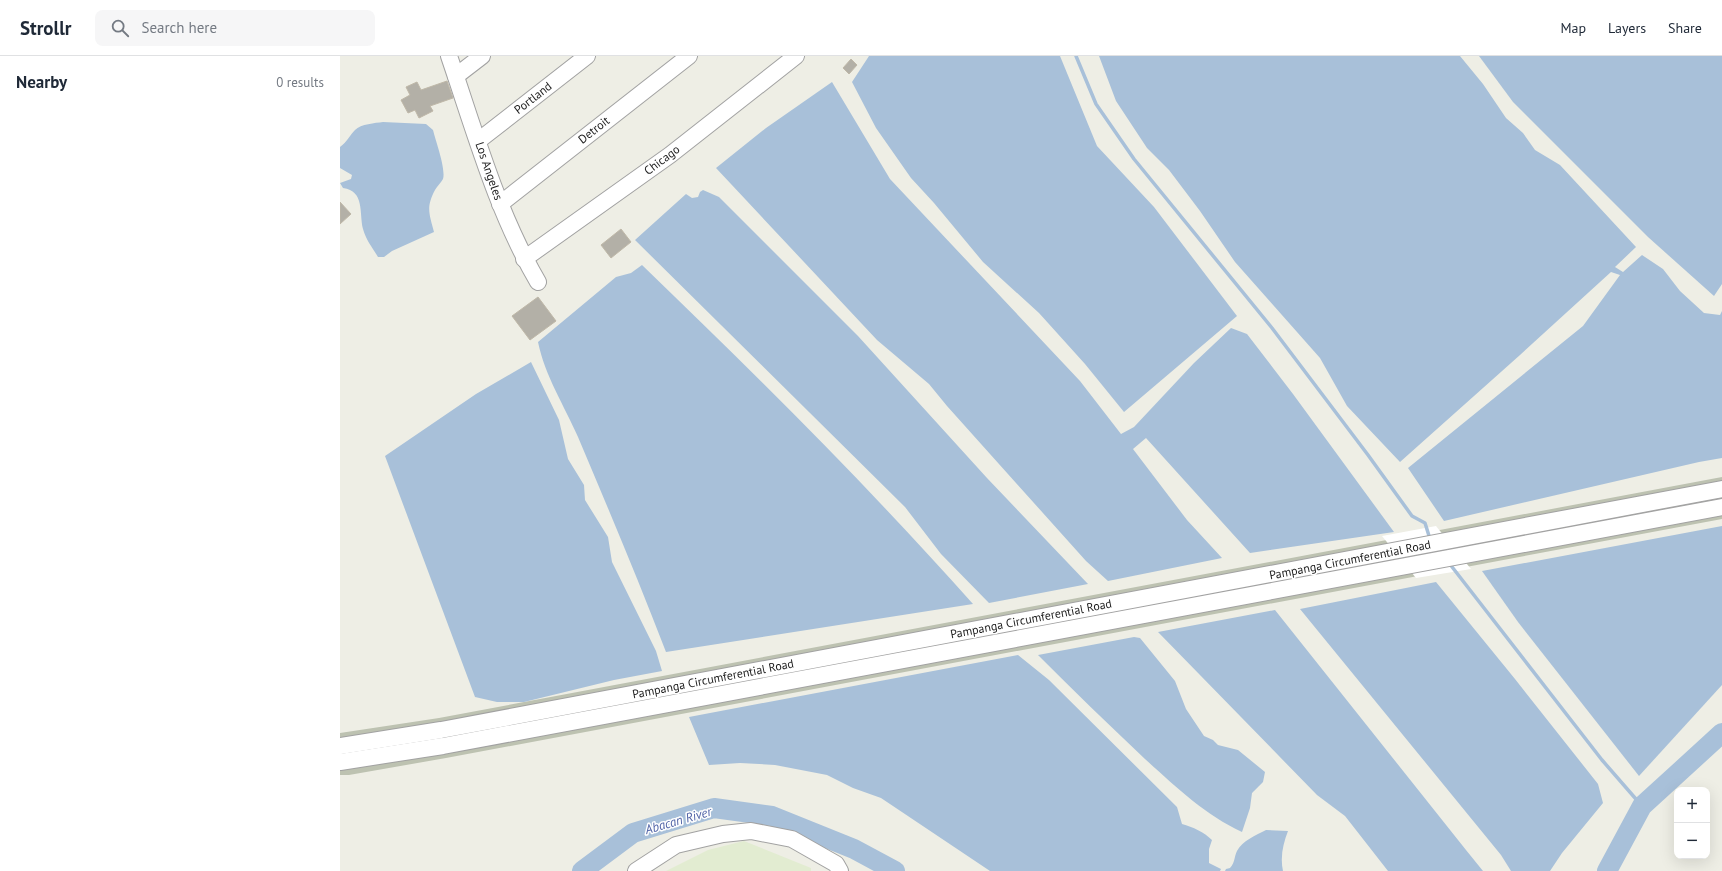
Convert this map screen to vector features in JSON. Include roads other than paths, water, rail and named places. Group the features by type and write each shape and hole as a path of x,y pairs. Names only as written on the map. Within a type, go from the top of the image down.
{"street":[{"name":"Los Angeles","path":"449,56 500,204 524,259 538,282"},
{"path":"456,76 482,56"},
{"name":"Portland","path":"478,141 587,56"},
{"name":"Detroit","path":"500,204 689,56"},
{"name":"Chicago","path":"524,259 670,155 796,56"},
{"name":"Pampanga Circumferential Road","path":"340,746 441,730 1722,489"},
{"name":"Pampanga Circumferential Road","path":"340,762 444,746 1722,507"},
{"path":"636,871 676,845 722,834 751,831 792,839 836,864 840,871"}],"water":[{"path":"869,56 1060,56 1097,146 1154,207 1237,316 1124,412 1085,364 1039,313 983,262 911,178 876,128 852,82"},
{"path":"1099,56 1460,56 1483,84 1506,118 1523,133 1535,150 1560,165 1636,247 1615,267 1623,272 1642,255 1663,269 1680,291 1704,313 1720,315 1722,311 1722,458 1444,521 1408,468 1583,326 1620,275 1611,272 1400,462 1347,406 1320,358 1235,262 1200,211 1169,170 1147,148 1116,101"},
{"path":"1479,56 1722,56 1722,284 1714,296 1648,237 1513,102"},
{"path":"832,82 890,179 1080,381 1121,434 1134,427 1194,363 1231,328 1247,334 1394,532 1250,553 1146,438 1133,449 1187,520 1222,558 1108,581 1086,561 929,384 877,340 716,168 766,128"},
{"path":"383,122 426,124 433,130 444,175 432,196 429,206 434,232 392,251 384,257 378,257 364,233 358,198 355,193 343,188 340,183 351,179 352,175 340,168 340,147 353,132 361,126"},
{"path":"703,190 719,197 858,336 987,478 1088,584 989,603 941,554 905,507 635,240 686,194 692,198 698,197 700,192"},
{"path":"642,265 811,432 893,517 973,604 666,652 578,437 545,367 538,342 616,277 631,273"},
{"path":"531,362 559,420 568,459 584,485 585,500 608,537 612,562 656,651 662,671 614,680 524,702 497,702 475,697 385,456 476,394"},
{"path":"1722,526 1722,685 1639,776 1518,622 1482,571"},
{"path":"1436,582 1598,784 1603,803 1562,853 1550,871 1511,871 1501,855 1300,609"},
{"path":"1275,610 1483,871 1388,871 1345,816 1317,795 1158,632"},
{"path":"1134,637 1140,638 1175,681 1186,709 1204,736 1213,740 1218,745 1238,750 1265,772 1263,782 1252,793 1250,808 1242,832 1203,809 1179,789 1145,759 1038,655"},
{"path":"1018,655 1049,680 1177,807 1182,824 1198,830 1212,840 1209,849 1209,863 1221,869 1220,871 990,871 881,798 853,788 827,775 775,765 740,763 709,765 689,717"},
{"path":"1266,830 1288,831 1282,851 1283,871 1225,871 1232,866 1237,851 1242,844"}],"waterway":[{"path":"1076,56 1096,104 1134,159 1272,328 1412,516 1425,523 1430,539"},
{"path":"1449,563 1602,760 1642,806"},
{"name":"Abacan River","path":"1607,871 1642,806 1722,733"},
{"name":"Abacan River","path":"582,871 633,833 714,808 772,816 854,849 895,871"}]}
